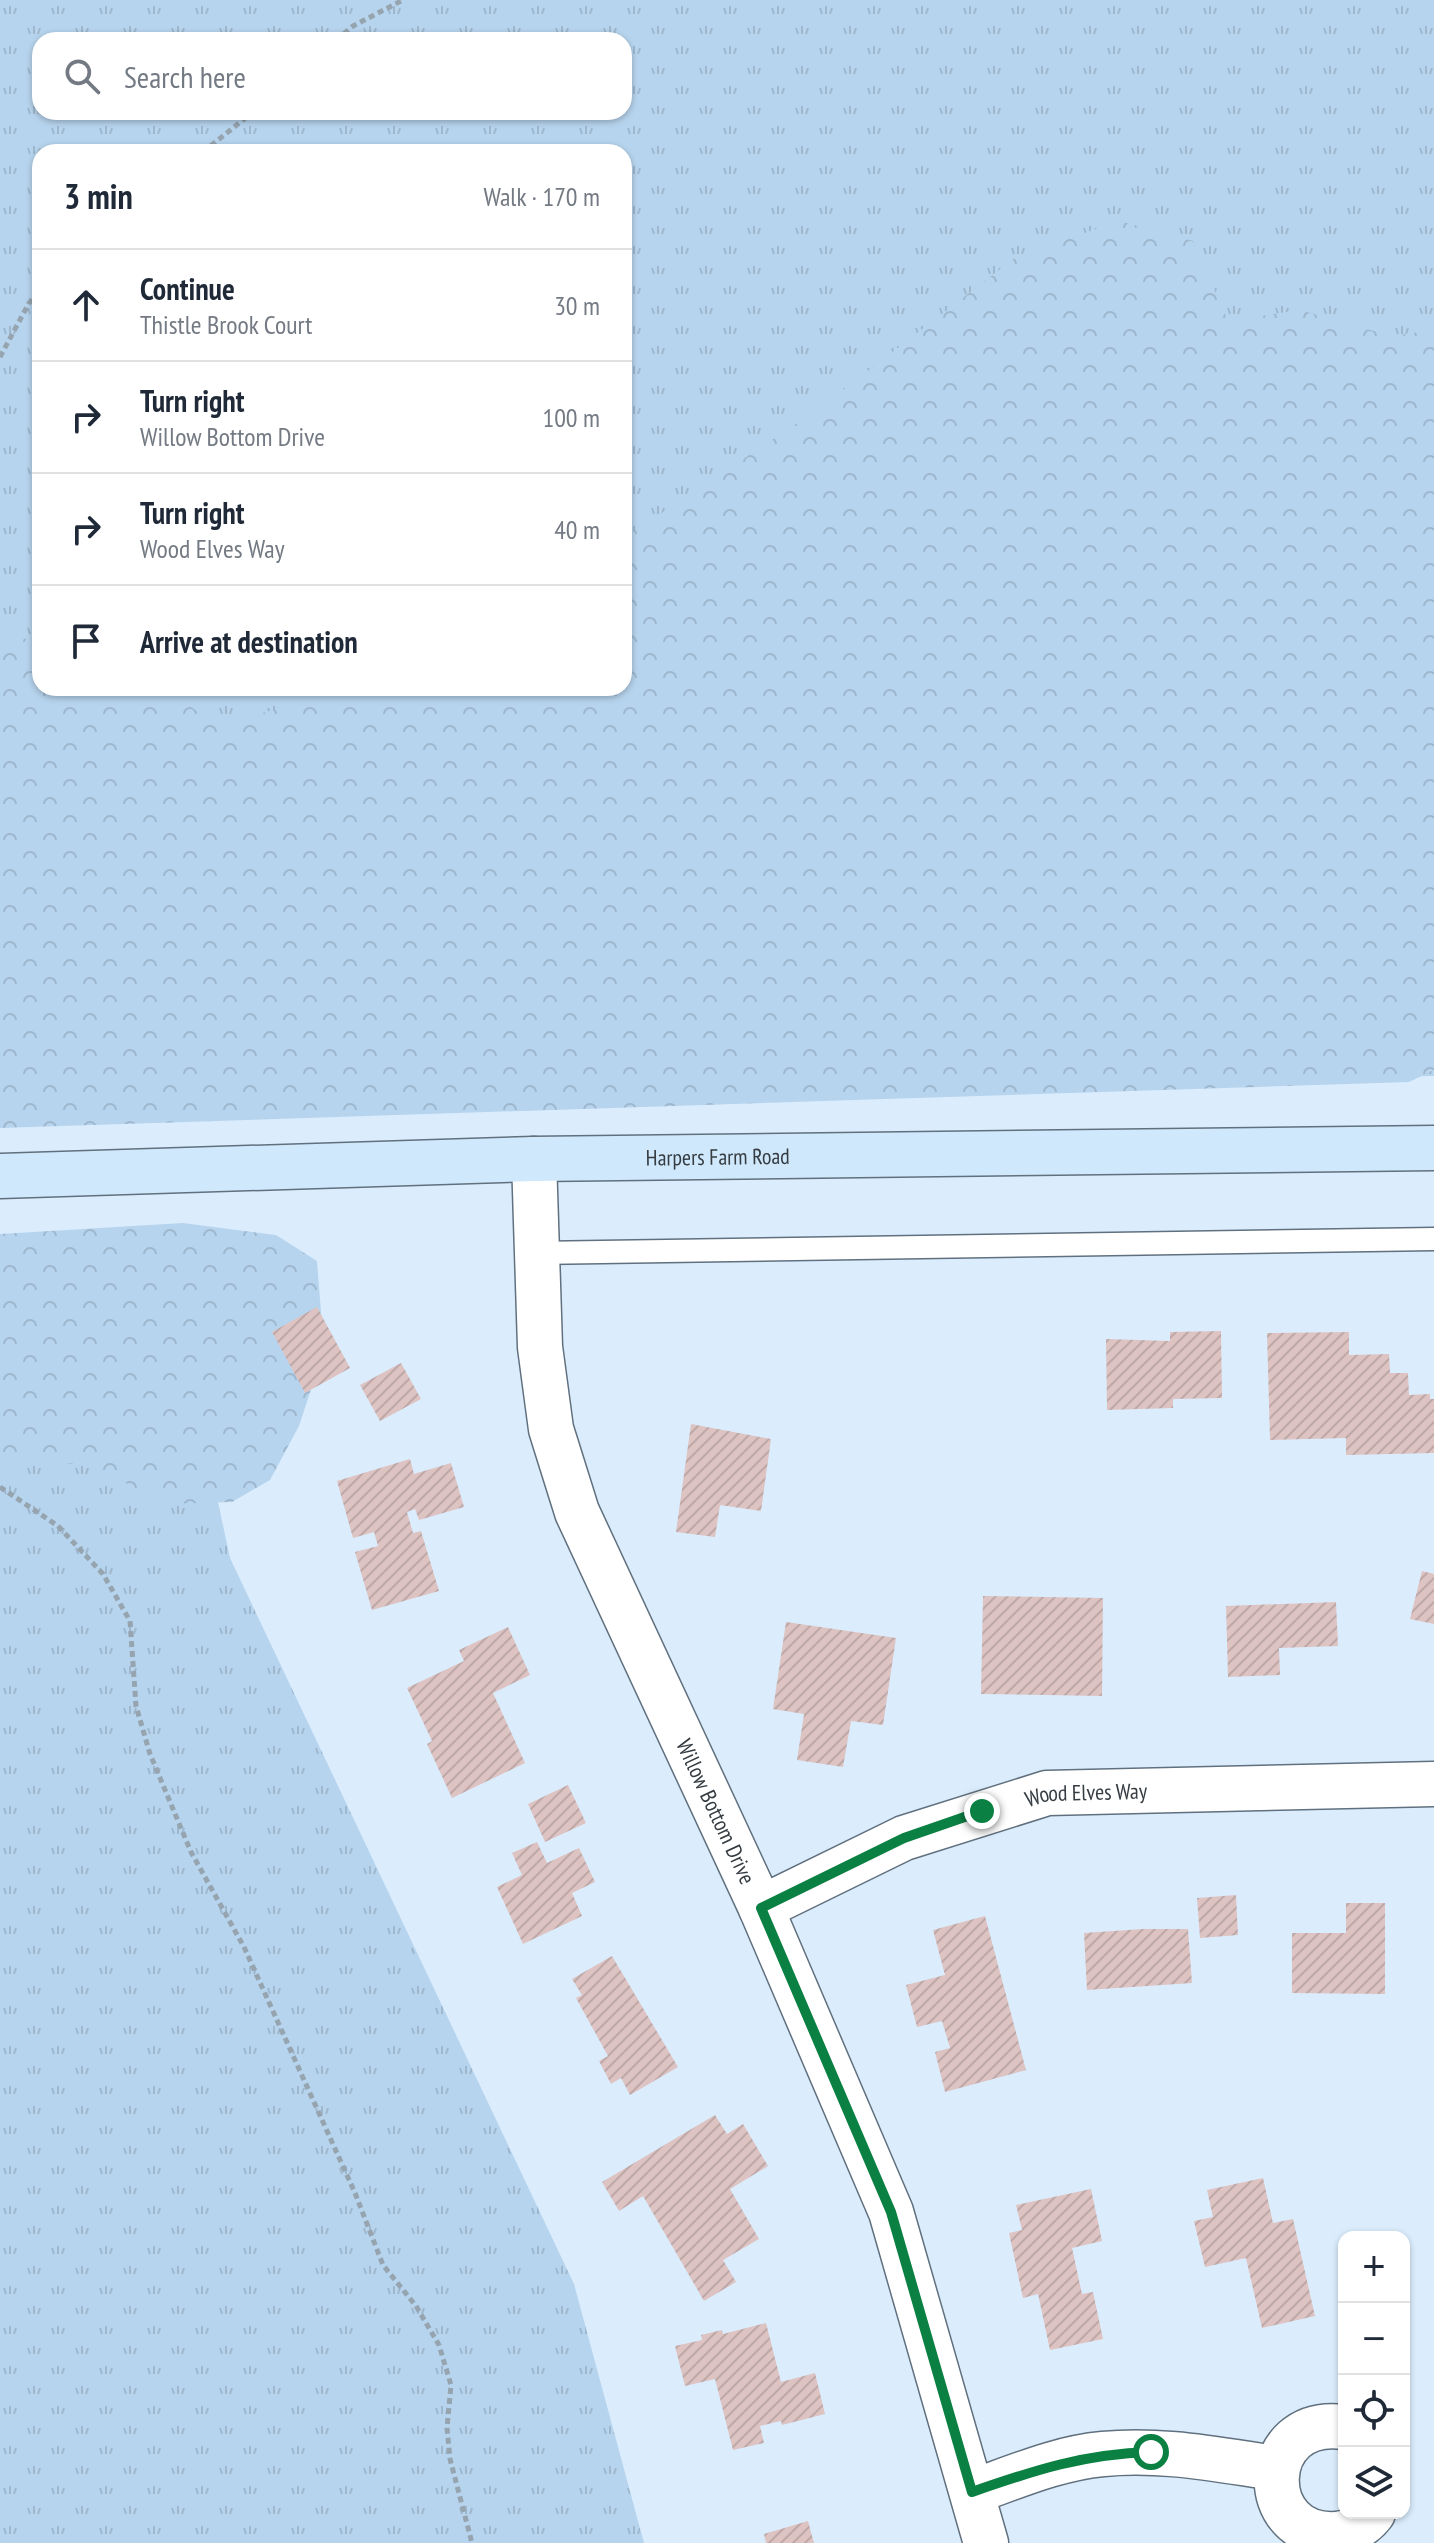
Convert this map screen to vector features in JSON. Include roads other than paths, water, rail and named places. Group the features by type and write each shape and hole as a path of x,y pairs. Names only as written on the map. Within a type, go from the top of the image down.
{"main road":[{"name":"Harpers Farm Road","path":"0,1176 534,1159 1434,1148"}],"street":[{"name":"Willow Bottom Drive","path":"534,1159 540,1347 551,1429 577,1512 761,1908 891,2212 986,2543"},
{"name":"Wood Elves Way","path":"761,1908 904,1838 1047,1793 1434,1784"},
{"path":"1338,2426 1325,2424 1304,2431 1286,2446 1276,2468 1277,2491 1285,2511 1301,2526 1325,2535 1344,2533 1368,2519"},
{"path":"972,2492 1060,2462 1102,2454 1151,2452 1276,2468"}],"lane":[{"path":"536,1253 1434,1239"}]}
